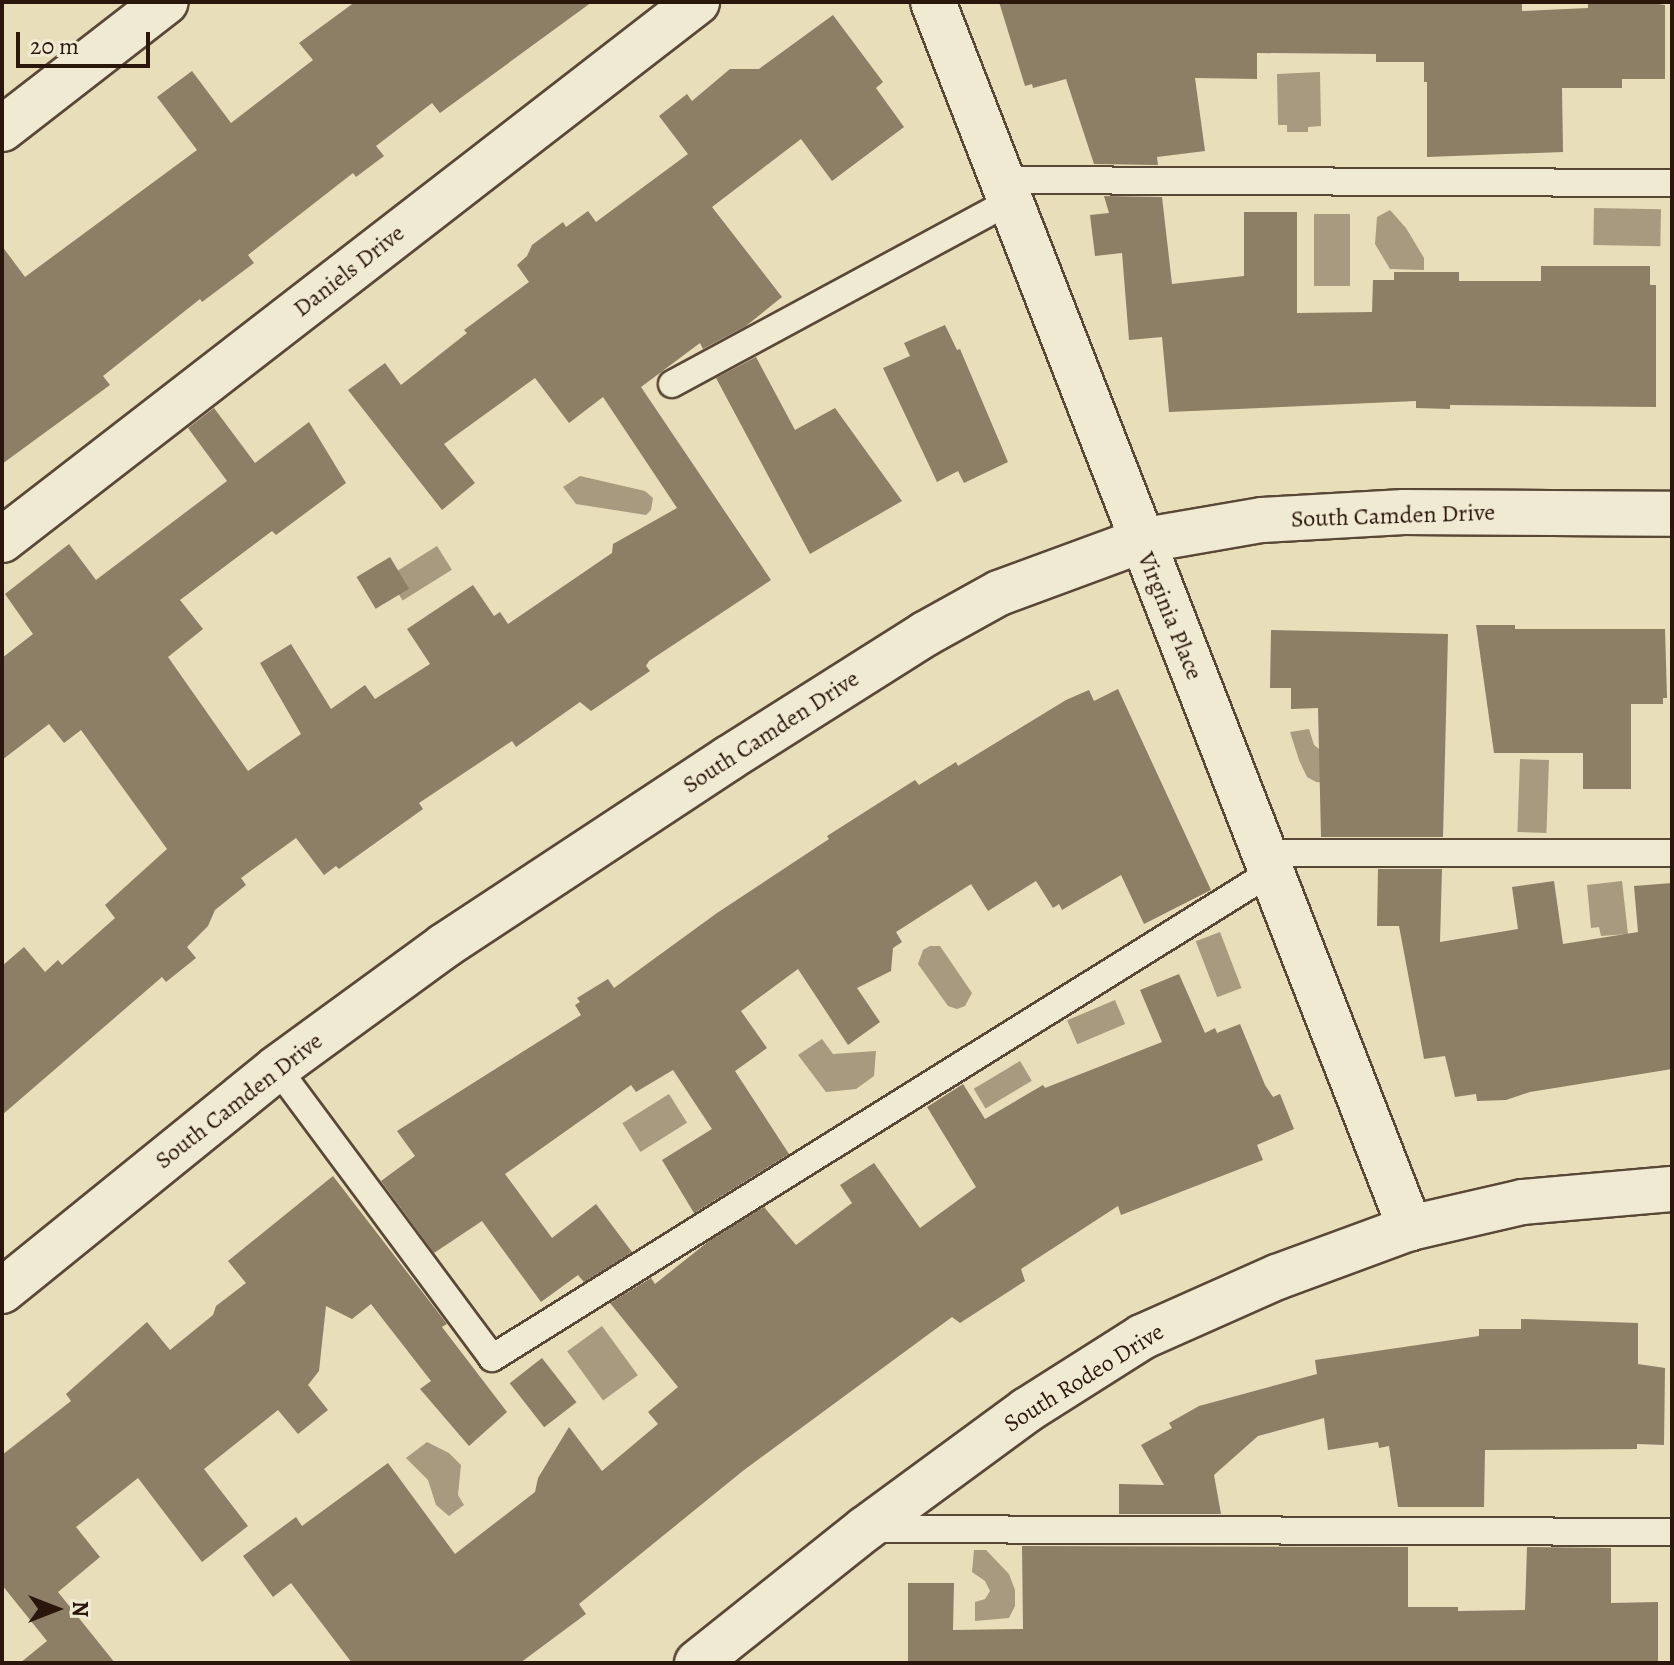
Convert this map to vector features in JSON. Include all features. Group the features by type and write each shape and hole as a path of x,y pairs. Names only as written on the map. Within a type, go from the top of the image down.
{"street":[{"path":"2,129 166,2"},
{"name":"Daniels Drive","path":"2,540 697,2"},
{"name":"Virginia Place","path":"933,2 1140,541 1410,1228"},
{"name":"South Camden Drive","path":"2,1291 277,1068 444,946 729,758 925,634 999,593 1140,541 1262,520 1404,512 1672,514"},
{"name":"South Rodeo Drive","path":"697,1663 865,1529 1027,1410 1142,1337 1277,1277 1410,1228 1523,1202 1672,1189"}],"lane":[{"path":"672,384 1005,191 1672,183"},
{"path":"277,1068 492,1358 1267,862 1672,853"},
{"path":"865,1529 1672,1532"}],"shaded area":[{"path":"1320,72 1321,126 1308,127 1308,132 1287,132 1287,125 1278,125 1277,74"},
{"path":"1594,208 1661,209 1660,246 1593,245"},
{"path":"1390,210 1406,228 1424,258 1424,270 1390,269 1375,244 1377,217"},
{"path":"1314,214 1350,214 1350,286 1314,286"},
{"path":"580,476 645,491 653,498 651,510 646,515 576,504 563,487"},
{"path":"437,546 452,570 403,600 388,577"},
{"path":"1309,729 1314,745 1323,752 1333,784 1316,782 1307,777 1299,760 1290,732"},
{"path":"1520,759 1549,760 1546,833 1517,832"},
{"path":"1622,881 1628,934 1601,936 1599,927 1591,928 1587,885"},
{"path":"1220,932 1242,988 1217,997 1196,941"},
{"path":"940,946 972,993 965,1006 957,1009 948,1006 918,964 923,950"},
{"path":"1115,1000 1125,1024 1077,1044 1067,1020"},
{"path":"822,1039 833,1054 876,1051 874,1076 856,1089 826,1092 798,1055"},
{"path":"1020,1061 1032,1081 986,1109 974,1089"},
{"path":"669,1094 687,1123 640,1152 622,1123"},
{"path":"602,1326 638,1375 603,1401 567,1351"},
{"path":"427,1442 449,1453 461,1465 458,1495 464,1505 449,1516 436,1505 428,1480 406,1458"},
{"path":"974,1550 986,1550 1009,1574 1015,1590 1015,1606 1009,1618 975,1621 975,1602 985,1599 990,1591 985,1581 972,1572"}],"building":[{"path":"355,2 592,2 440,113 432,103 376,146 384,156 356,177 353,173 248,255 254,263 202,302 200,299 103,376 110,385 2,464 2,246 25,277 197,150 157,97 192,71 231,123 313,60 299,43"},
{"path":"999,2 1522,2 1522,11 1588,8 1588,2 1645,2 1665,5 1665,79 1622,79 1622,88 1562,88 1563,152 1427,157 1424,62 1376,62 1376,54 1257,53 1257,79 1195,78 1205,151 1157,157 1158,165 1094,164 1066,79 1033,88 1032,84 1025,86"},
{"path":"833,15 883,82 876,88 904,127 832,181 801,139 712,207 782,297 746,326 703,349 700,343 641,387 771,580 649,661 646,666 650,671 591,711 580,702 516,747 512,741 419,803 423,809 339,869 336,866 324,875 296,838 241,878 246,885 215,910 208,926 187,947 196,958 166,982 162,977 2,1115 2,966 24,947 45,972 58,960 62,965 115,918 105,905 167,849 81,730 64,743 49,724 2,760 2,658 33,634 5,594 69,544 96,580 227,481 188,428 214,408 255,463 309,422 346,483 276,535 272,531 180,600 203,629 168,657 248,771 301,734 260,663 291,644 331,709 365,685 375,699 430,664 407,629 473,585 494,616 500,612 508,624 612,553 613,544 677,508 603,397 569,423 535,378 444,444 475,483 442,510 348,390 385,363 401,385 467,333 464,330 529,282 517,265 527,256 532,245 563,222 566,227 588,211 596,222 688,154 659,116 687,94 692,101 730,69 759,69"},
{"path":"1104,196 1162,197 1172,284 1244,276 1244,212 1297,212 1297,313 1372,312 1373,280 1394,280 1394,272 1459,272 1459,281 1541,281 1541,266 1650,266 1650,285 1656,285 1656,407 1450,405 1450,409 1416,408 1416,401 1169,412 1162,337 1129,340 1122,253 1095,256 1090,215 1109,213"},
{"path":"945,325 957,350 960,349 1008,462 964,483 958,471 937,482 883,368 910,356 904,343"},
{"path":"756,357 795,430 835,408 902,501 810,554 716,378"},
{"path":"390,557 409,589 376,609 357,577"},
{"path":"1476,625 1515,625 1515,629 1665,629 1667,698 1663,698 1663,704 1631,704 1631,789 1583,789 1583,753 1494,753"},
{"path":"1271,630 1448,634 1443,837 1321,837 1318,708 1291,709 1291,688 1270,688"},
{"path":"1118,689 1211,890 1144,924 1121,875 1062,910 1059,904 1053,908 1036,881 988,911 971,884 896,932 902,942 893,948 891,971 857,988 880,1022 848,1045 798,969 741,1011 767,1048 735,1071 789,1154 694,1213 662,1160 712,1129 673,1070 636,1092 631,1085 505,1174 552,1238 596,1204 632,1252 584,1282 578,1275 541,1302 482,1221 434,1253 381,1181 415,1156 397,1131 581,1015 575,1005 580,1002 577,998 608,979 614,988 717,913 829,839 827,836 915,780 919,785 956,762 958,766 1066,700 1089,690 1094,701"},
{"path":"1378,869 1442,869 1440,942 1518,929 1512,887 1554,881 1563,944 1638,932 1634,886 1672,883 1672,1069 1530,1092 1506,1100 1477,1101 1476,1094 1455,1097 1445,1056 1424,1059 1399,926 1377,926"},
{"path":"1179,974 1205,1033 1215,1028 1217,1033 1240,1024 1265,1085 1273,1097 1280,1094 1294,1129 1257,1145 1263,1160 1121,1215 1118,1206 1021,1269 1025,1281 960,1323 952,1317 744,1470 579,1604 586,1614 520,1663 352,1663 291,1583 273,1597 243,1556 296,1517 302,1526 388,1463 455,1554 535,1492 538,1478 569,1427 602,1471 658,1424 648,1412 678,1387 610,1303 651,1278 655,1284 709,1241 764,1207 796,1245 852,1203 840,1185 874,1163 920,1228 976,1187 927,1107 963,1084 985,1119 1043,1085 1045,1088 1162,1042 1140,990"},
{"path":"333,1176 447,1324 442,1327 507,1412 469,1446 420,1389 431,1381 371,1304 352,1319 326,1306 319,1371 308,1385 328,1410 298,1434 278,1410 204,1469 248,1526 202,1562 138,1478 76,1527 100,1557 58,1592 115,1663 20,1663 47,1641 2,1585 2,1455 71,1401 66,1394 147,1322 170,1350 213,1315 216,1306 246,1283 228,1261"},
{"path":"1521,1319 1638,1323 1638,1364 1665,1368 1664,1445 1637,1444 1637,1449 1485,1450 1484,1507 1398,1507 1389,1446 1379,1448 1378,1442 1328,1450 1324,1418 1258,1436 1214,1475 1221,1514 1119,1514 1119,1484 1164,1485 1141,1445 1172,1428 1169,1423 1199,1406 1317,1374 1315,1360 1479,1336 1479,1329 1521,1329"},
{"path":"542,1358 576,1402 544,1427 510,1383"},
{"path":"1022,1546 1408,1547 1408,1607 1458,1607 1458,1611 1525,1610 1527,1547 1611,1548 1611,1603 1658,1602 1658,1663 908,1663 908,1583 954,1583 953,1630 1023,1629"}]}
